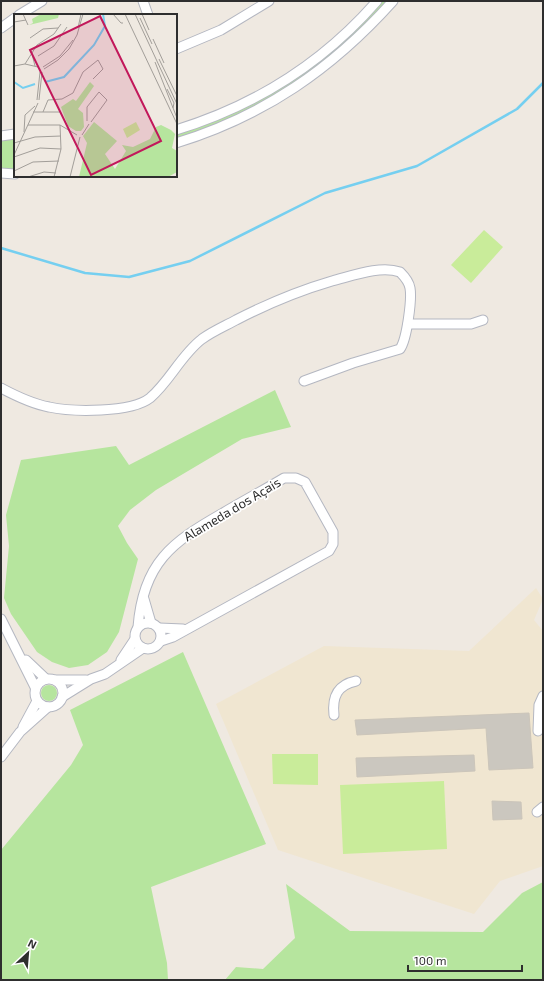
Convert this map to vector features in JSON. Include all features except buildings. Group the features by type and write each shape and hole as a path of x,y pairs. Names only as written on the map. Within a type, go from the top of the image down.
{"street":[{"path":"21,14 42,1"},
{"path":"143,1 148,14"},
{"path":"177,49 221,30 269,1"},
{"path":"177,130 221,115 246,103 296,74 343,36 377,1"},
{"path":"177,143 224,127 280,98 342,53 393,1"},
{"path":"1,28 14,19"},
{"path":"1,136 14,134"},
{"path":"2,177 14,174"},
{"path":"1,388 48,407 84,411 136,405 148,399 159,390 192,348 216,330 267,304 306,289 347,277 388,269 400,272 410,288 408,324 405,342 400,349 395,352 353,363 304,380"},
{"path":"408,324 471,324 483,320"},
{"name":"Alameda dos Açais","path":"138,627 144,598 150,580 159,562 173,546 189,532 284,478 296,478 305,482 333,532 333,544 329,551 173,637 161,641"},
{"path":"20,732 48,707 57,704 62,697 91,679 105,674 143,648 155,647 161,641 161,632 155,625 144,598"},
{"path":"1,619 35,687 35,696 37,700 44,706 48,707"},
{"path":"119,663 135,639 135,634 138,627 142,624 155,625 172,630 186,629"},
{"path":"135,639 136,643 143,648"},
{"path":"20,655 62,687 62,697"},
{"path":"35,687 38,683 51,680 74,681 91,679"},
{"path":"334,715 332,704 334,695 340,688 356,681"},
{"path":"538,731 539,705 543,696"},
{"path":"1,757 20,732 37,700"}],"shaded area":[{"path":"536,588 543,599 534,620 543,631 543,866 500,881 474,914 278,850 216,704 324,646 469,651"}],"green space":[{"path":"381,1 387,1 357,33 323,64 285,90 239,116 177,140 177,134 213,122 271,94"},
{"path":"11,138 14,139 14,170 1,168 1,141"},
{"path":"484,230 503,247 471,283 451,265"},
{"path":"275,390 291,427 242,439 156,490 130,510 118,526 138,559 119,632 107,652 88,665 69,668 52,662 37,652 11,614 4,598 9,546 6,515 21,460 116,446 129,465"},
{"path":"183,652 266,844 151,887 167,963 168,980 1,980 1,850 71,765 83,745 70,710"},
{"path":"46,685 52,685 57,690 55,699 52,701 46,701 41,696 41,690"},
{"path":"272,754 318,754 318,785 273,784"},
{"path":"444,781 447,849 343,854 340,785"},
{"path":"543,882 543,980 225,980 236,967 263,969 295,938 286,884 350,931 483,932 522,893"}],"waterway":[{"path":"1,248 85,273 129,277 190,261 325,193 417,166 517,109 543,83"}]}
